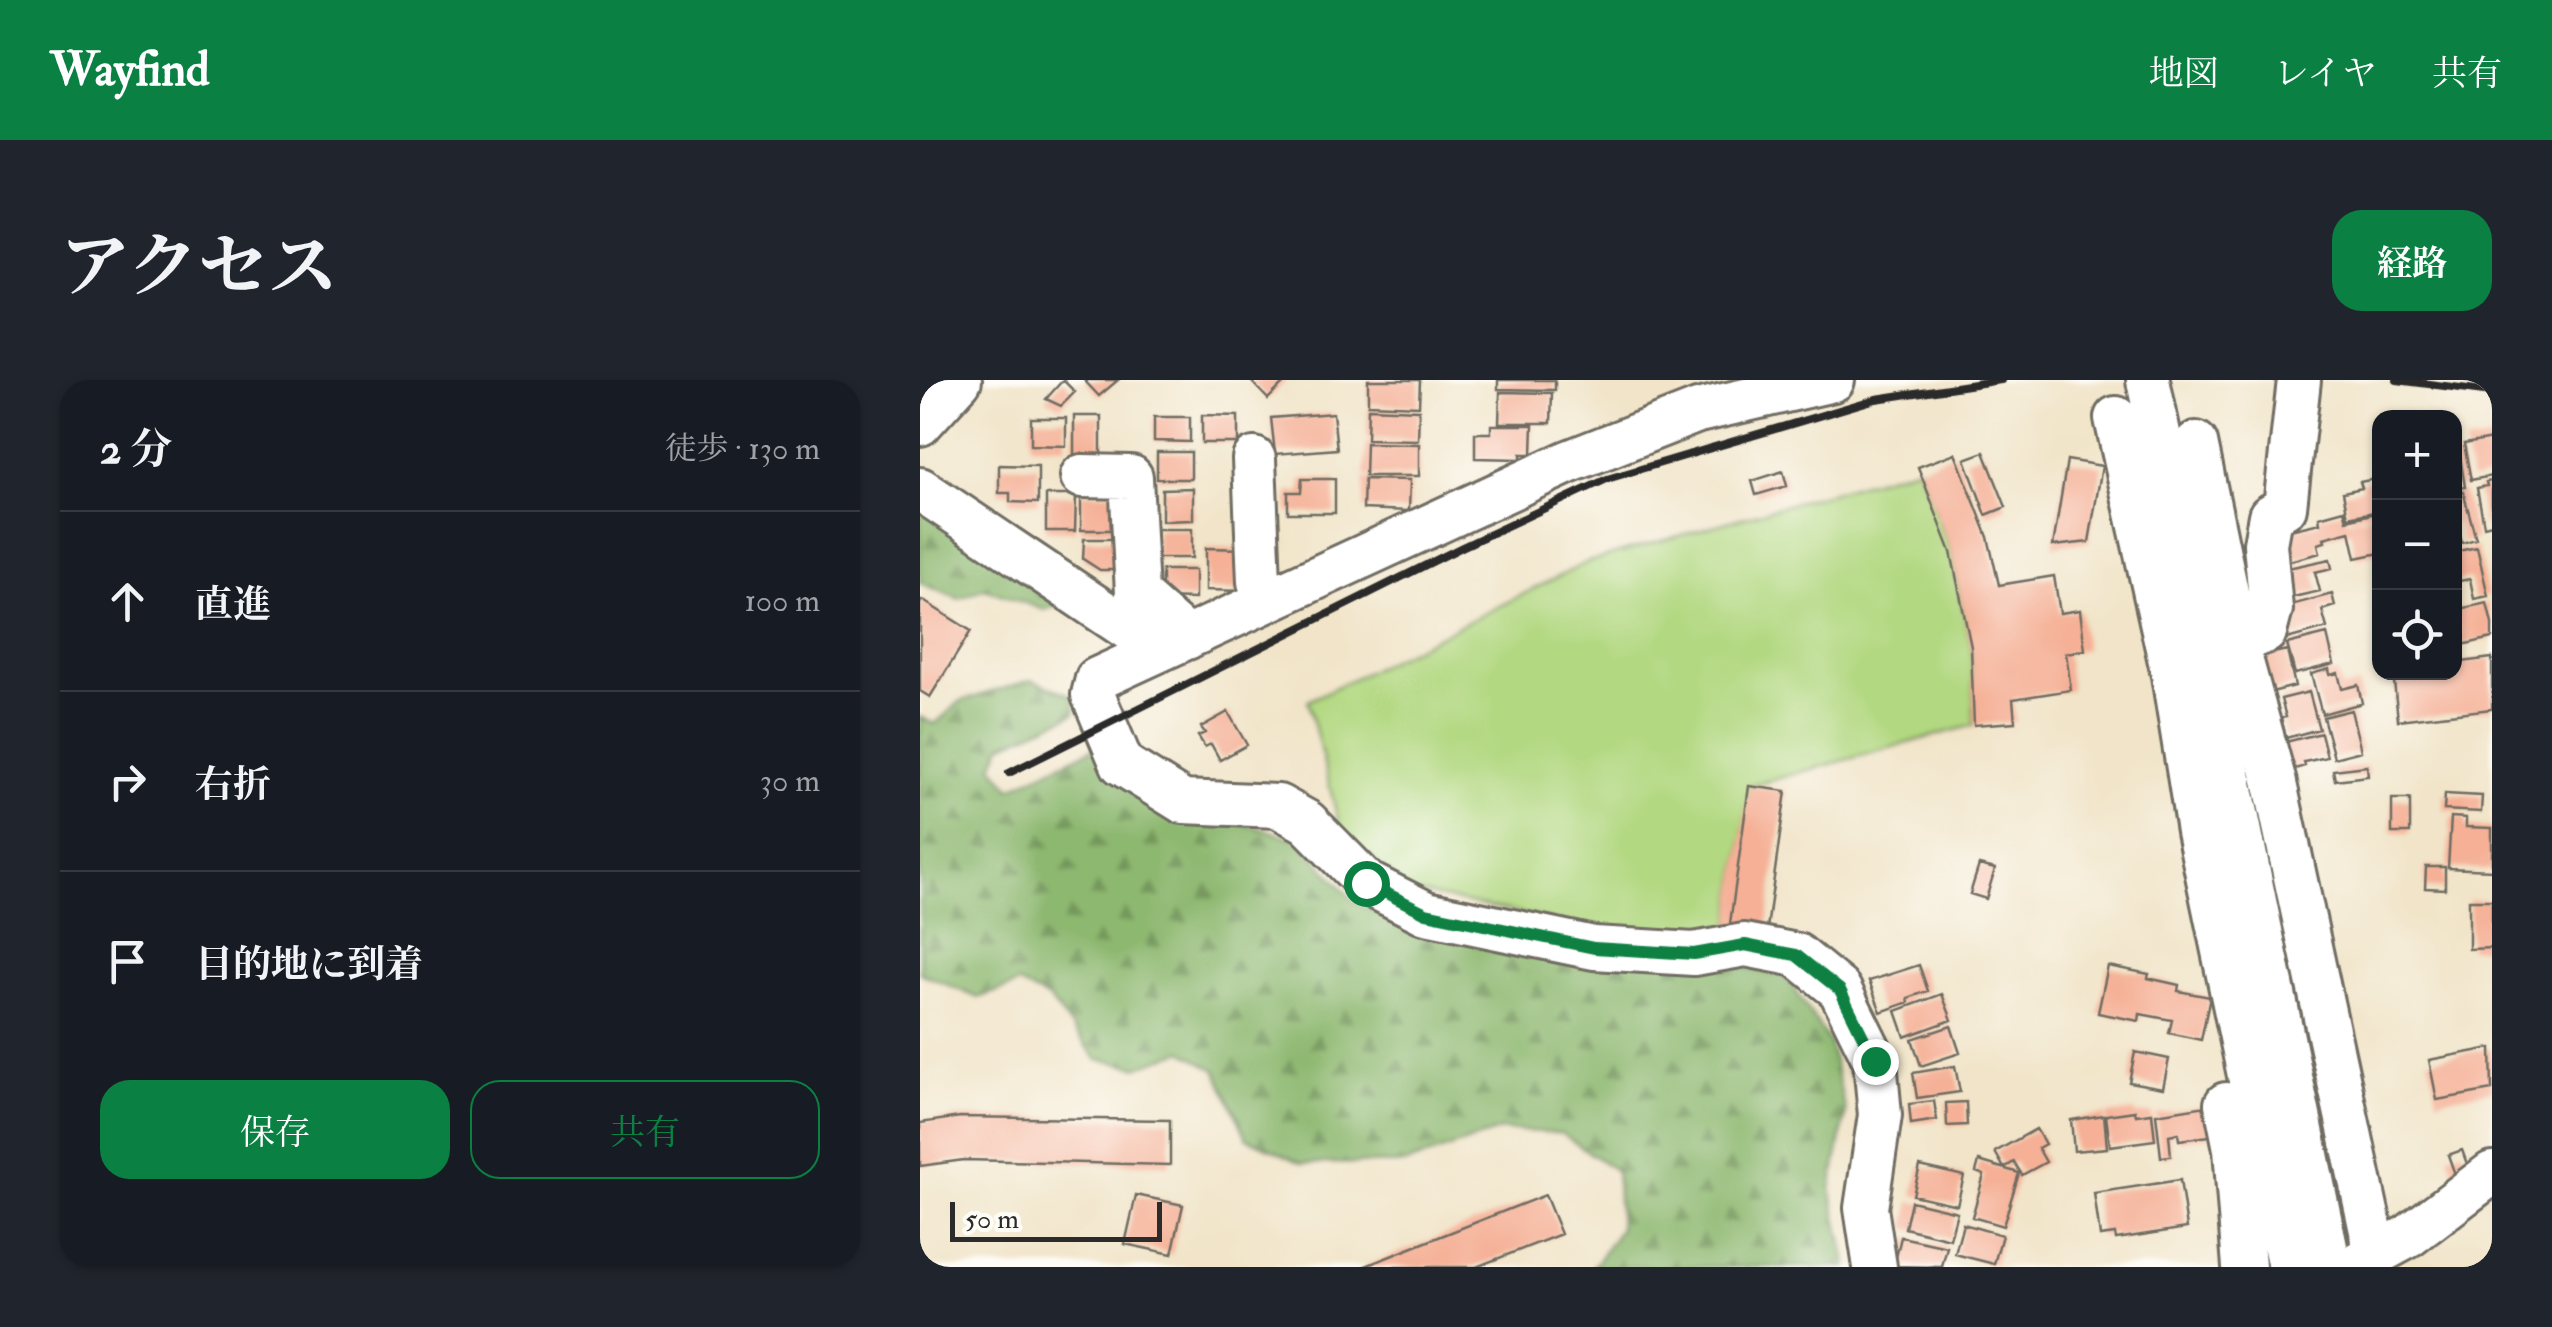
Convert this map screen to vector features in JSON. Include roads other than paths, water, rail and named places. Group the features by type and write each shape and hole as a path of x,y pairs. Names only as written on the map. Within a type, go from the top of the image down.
{"street":[{"path":"920,424 960,380"},
{"path":"2148,380 2330,1267"},
{"path":"2237,642 2264,632 2271,609 2265,544 2270,516 2284,507 2300,380"},
{"path":"1805,383 1698,411 1568,462 1097,679 1093,695 1122,764 1184,802 1278,806 1307,822 1366,883 1426,913 1594,948 1694,954 1745,945 1796,955 1840,990 1875,1061 1880,1115 1866,1208 1875,1267"},
{"path":"2116,418 2173,675 2198,831 2289,1267"},
{"path":"2196,443 2237,642 2274,779 2364,1261 2409,1236 2492,1173"},
{"path":"1254,459 1259,582 1268,600"},
{"path":"1082,476 1131,477 1136,594 1173,644"},
{"path":"920,489 1173,644"},
{"path":"2238,1024 2224,1032 2216,1062 2235,1149 2244,1267"}],"railway":[{"path":"1009,773 1607,479 1876,399 2001,380"},
{"path":"2397,380 2492,392"}]}
